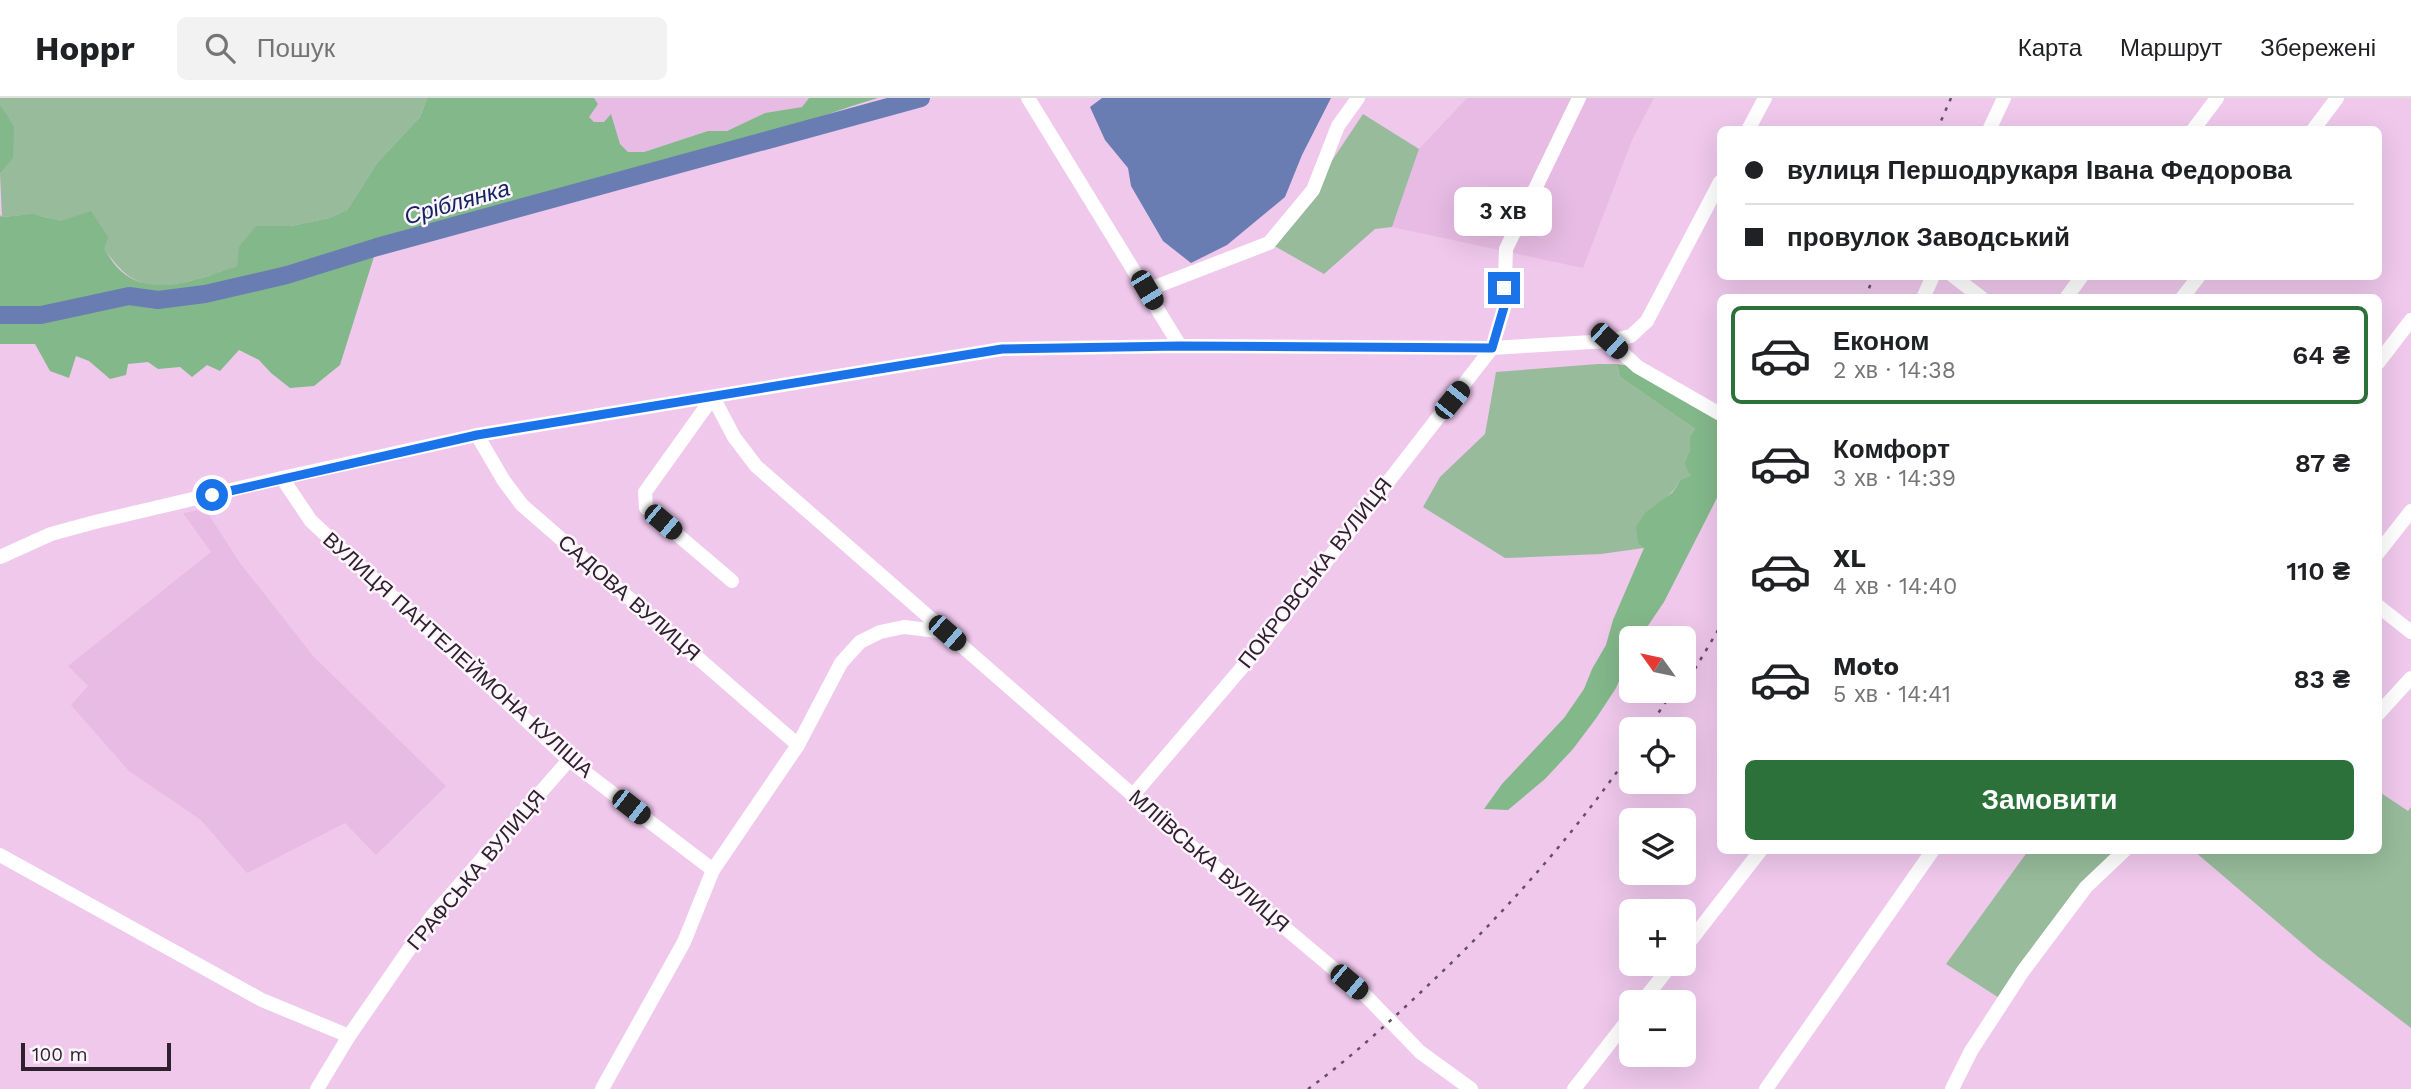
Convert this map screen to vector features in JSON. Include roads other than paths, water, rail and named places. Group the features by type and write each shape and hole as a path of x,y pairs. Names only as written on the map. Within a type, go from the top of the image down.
{"street":[{"path":"1028,98 1180,346"},
{"path":"1147,290 1269,243 1313,190 1338,126 1358,98"},
{"path":"1492,348 1504,307 1506,248 1579,98"},
{"path":"1750,126 1765,98"},
{"path":"1991,126 2004,98"},
{"path":"2196,126 2217,98"},
{"path":"2315,126 2337,98"},
{"path":"0,557 51,534 282,478 477,435 1002,349 1180,346 1492,348 1609,341 1631,336 1647,321 1717,188"},
{"path":"1958,280 1977,294"},
{"path":"2185,294 2196,280"},
{"path":"2382,358 2411,320"},
{"path":"1609,341 1638,367 1717,412"},
{"name":"ПОКРОВСЬКА ВУЛИЦЯ","path":"1133,794 1263,643 1492,348"},
{"path":"713,397 645,492 646,508 732,581"},
{"path":"713,397 734,437 756,466 947,633"},
{"name":"САДОВА ВУЛИЦЯ","path":"477,435 504,481 522,505 798,745"},
{"name":"ВУЛИЦЯ ПАНТЕЛЕЙМОНА КУЛІША","path":"282,478 311,521 569,760 713,870"},
{"path":"2382,548 2411,511"},
{"path":"2382,609 2411,632"},
{"path":"602,1089 684,942 713,870 798,745 841,663 860,642 880,632 904,626 947,633"},
{"name":"МЛІЇВСЬКА ВУЛИЦЯ","path":"947,633 1367,997 1420,1052 1471,1089"},
{"path":"2382,710 2411,678"},
{"name":"ГРАФСЬКА ВУЛИЦЯ","path":"317,1089 349,1035 432,916 569,760"},
{"path":"1696,933 1757,854"},
{"path":"1766,1089 1930,854"},
{"path":"1952,1089 1970,1051 2023,971 2086,887 2121,854"},
{"path":"0,855 262,1000 349,1035"},
{"path":"1652,990 1663,976"},
{"path":"1574,1089 1619,1031"}],"water":[{"path":"1102,98 1331,98 1302,155 1285,197 1227,245 1191,263 1163,241 1131,186 1128,168 1105,140 1090,107"}],"waterway":[{"name":"Сріблянка","path":"0,315 41,315 129,296 158,300 205,294 287,275 377,247 921,98"}],"railway":[{"path":"1939,126 1951,98"},
{"path":"1867,294 1872,280"},
{"path":"1696,667 1717,632"},
{"path":"1656,717 1664,704"},
{"path":"1308,1089 1380,1030 1478,936 1532,878 1619,769"}]}
